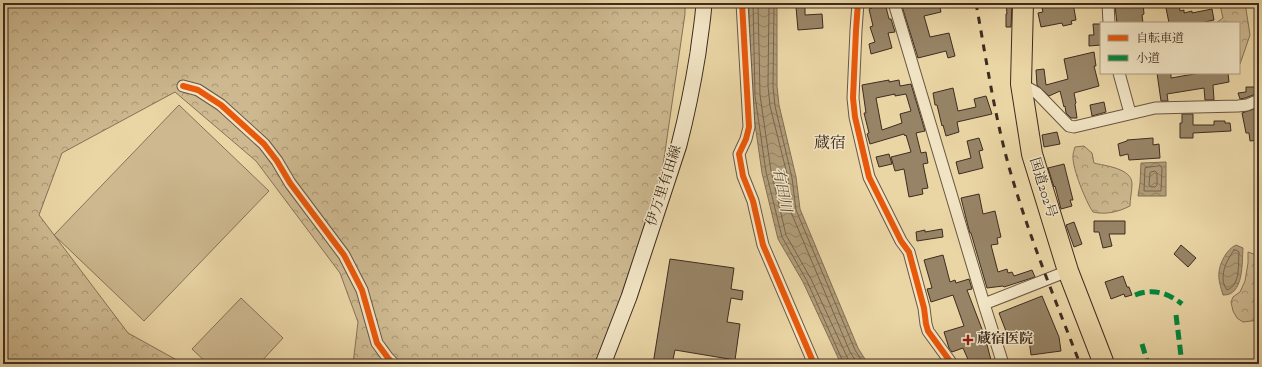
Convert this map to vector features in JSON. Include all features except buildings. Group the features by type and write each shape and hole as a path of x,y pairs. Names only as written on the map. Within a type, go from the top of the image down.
{"highway":[{"name":"国道202号","path":"1023,3 1021,84 1032,154 1068,272 1104,364"}],"main road":[{"name":"伊万里有田線","path":"603,364 629,297 679,145 686,119 694,75 704,13 704,3"}],"street":[{"path":"742,3 749,127 739,154 744,176 753,201 763,245 814,364"},
{"path":"858,3 853,98 855,117 869,177 901,241 909,252 924,308 928,331 952,364"},
{"path":"894,3 1003,364"},
{"path":"1108,3 1109,22"},
{"path":"1119,74 1130,113"},
{"path":"1021,84 1038,93 1069,126 1074,127 1155,108 1247,105 1259,100"},
{"path":"183,86 198,90 221,105 264,144 277,160 290,183 344,256 362,290 377,343 394,364"},
{"path":"984,304 1068,272"}],"green space":[{"path":"3,3 685,3 685,14 659,193 612,364 353,364 358,322 340,273 256,161 175,92 62,153 39,215 128,333 184,364 3,364"},
{"path":"1217,3 1246,3 1250,35 1240,64 1240,22 1217,22 1223,18 1220,5"},
{"path":"179,105 269,191 144,321 54,235"},
{"path":"1084,146 1092,153 1094,163 1111,167 1128,174 1132,184 1130,206 1112,212 1093,212 1080,185 1073,161 1075,147"},
{"path":"1248,252 1259,256 1259,320 1243,322 1237,318 1233,311 1231,302 1233,297 1240,292 1245,281"},
{"path":"241,298 283,338 259,364 208,364 192,349"}],"water":[{"name":"有田川","path":"749,3 777,3 777,86 779,105 796,177 800,209 858,348 868,364 841,364 803,282 778,239 762,173 751,96"},
{"path":"1166,162 1166,196 1138,196 1141,163"},
{"path":"1236,245 1243,248 1240,277 1235,290 1230,294 1223,295 1219,278 1222,260"}],"railway":[{"path":"976,3 995,106 1016,192 1033,242 1080,364"}],"marked path":[{"path":"1135,295 1148,292 1166,294 1182,304"},
{"path":"1176,315 1182,364"},
{"path":"1142,344 1148,364"}],"cycle path":[{"path":"742,3 749,127 746,139 739,154 743,176 753,201 763,245 814,364"},
{"path":"858,3 853,98 855,117 869,177 901,241 909,252 924,308 928,331 952,364"},
{"path":"183,86 198,90 221,105 264,144 277,161 290,183 344,255 362,290 377,343 394,364"}],"place":[{"name":"蔵宿医院","path":"968,340"}],"district":[{"name":"蔵宿","path":"830,144"}]}
